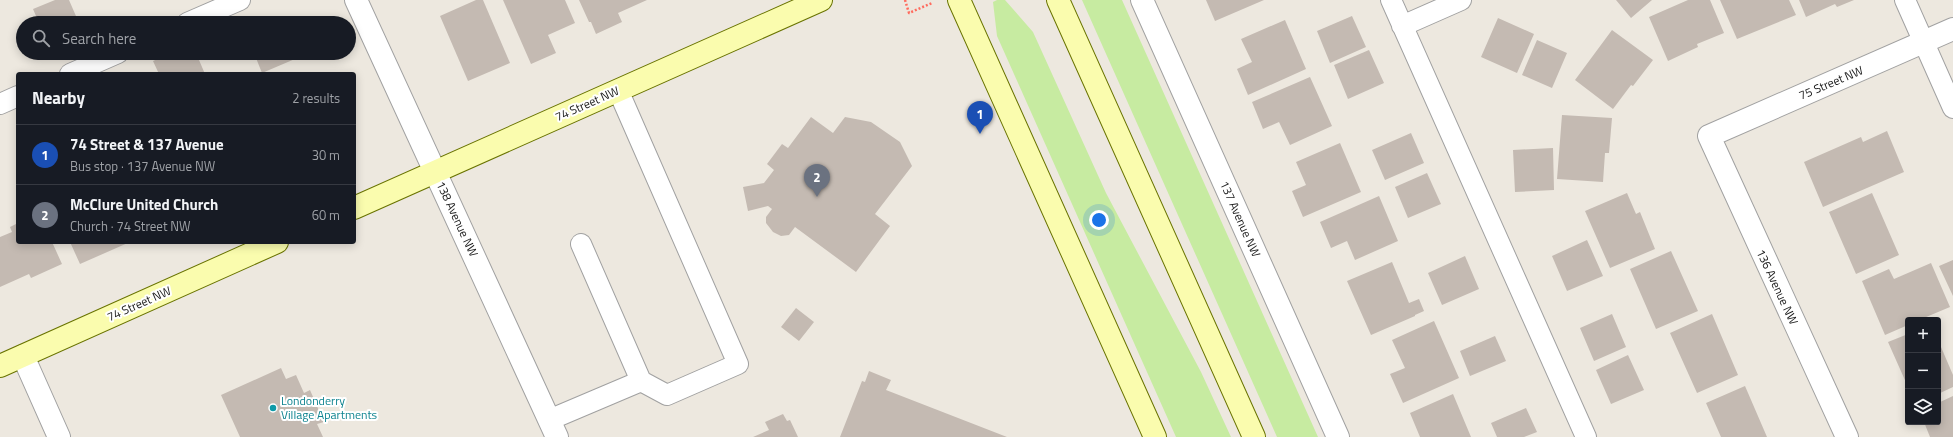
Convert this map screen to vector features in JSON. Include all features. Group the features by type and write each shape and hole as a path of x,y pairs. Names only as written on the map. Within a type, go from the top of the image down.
{"main road":[{"name":"74 Street NW","path":"356,207 821,0"},
{"path":"959,0 1155,437"},
{"path":"1058,0 1254,437"},
{"name":"74 Street NW","path":"0,366 273,244"}],"street":[{"name":"138 Avenue NW","path":"356,0 553,429"},
{"name":"137 Avenue NW","path":"1142,0 1338,437"},
{"name":"75 Street NW","path":"1709,136 1953,30"},
{"name":"136 Avenue NW","path":"1709,136 1847,437"},
{"path":"23,356 59,437"}],"lane":[{"path":"203,16 240,0"},
{"path":"1391,0 1586,437"},
{"path":"1402,26 1461,0"},
{"path":"1905,0 1953,108"},
{"path":"75,72 102,60"},
{"path":"581,244 641,381 667,396 738,364 618,90"},
{"path":"0,104 16,97"},
{"path":"553,429 641,381"}],"path":[{"path":"905,0 909,13 938,0"}],"green space":[{"path":"997,0 1005,0 1033,32 1106,193 1201,372 1231,437 1176,437 997,36 993,2"},
{"path":"1082,0 1122,0 1318,437 1277,437"}],"building":[{"path":"55,0 69,0 76,16 36,16 33,9"},
{"path":"476,0 483,0 510,63 468,81 440,16"},
{"path":"503,0 565,0 575,23 548,35 556,53 531,64"},
{"path":"579,0 647,0 618,13 622,22 596,34"},
{"path":"1206,0 1264,0 1215,21"},
{"path":"1616,0 1652,0 1631,18"},
{"path":"1688,0 1710,0 1724,33 1697,44 1698,47 1668,61 1649,17"},
{"path":"1720,0 1789,0 1796,15 1737,39"},
{"path":"1799,0 1854,0 1837,7 1835,4 1806,17"},
{"path":"1352,16 1366,47 1330,63 1317,31"},
{"path":"1498,18 1534,34 1517,73 1481,57"},
{"path":"1285,20 1306,69 1248,95 1237,69 1252,62 1241,39"},
{"path":"1612,30 1653,60 1633,86 1631,85 1613,109 1575,80"},
{"path":"1537,40 1567,53 1552,88 1522,75"},
{"path":"1369,50 1384,83 1348,99 1334,65"},
{"path":"199,60 204,72 158,72 153,61"},
{"path":"257,60 293,60 264,72 262,72"},
{"path":"1310,77 1332,126 1290,145 1279,122 1263,129 1252,102"},
{"path":"1562,115 1612,118 1609,153 1605,153 1603,182 1557,179"},
{"path":"811,117 833,133 845,117 871,122 900,142 912,166 875,214 890,226 856,272 795,227 789,235 781,236 773,232 766,223 766,217 772,209 768,206 748,211 743,187 764,183 774,170 767,164 782,144 788,148"},
{"path":"1887,131 1904,172 1823,207 1804,162 1861,137 1863,142"},
{"path":"1411,133 1424,163 1385,180 1372,150"},
{"path":"1340,143 1361,192 1303,217 1292,191 1306,185 1296,162"},
{"path":"1553,148 1554,190 1515,192 1513,150"},
{"path":"1427,173 1441,204 1408,218 1395,187"},
{"path":"1627,193 1636,214 1640,212 1655,249 1610,268 1585,211"},
{"path":"1872,193 1899,255 1856,274 1829,212"},
{"path":"1379,196 1398,241 1355,260 1347,241 1331,248 1320,222"},
{"path":"16,224 16,244 53,244 62,264 31,278 29,274 0,287 0,237 12,232 10,227"},
{"path":"1587,240 1603,276 1567,291 1552,256"},
{"path":"71,244 125,244 80,264"},
{"path":"1671,251 1698,311 1656,329 1630,269"},
{"path":"1465,256 1479,289 1442,305 1428,273"},
{"path":"1953,260 1953,296 1939,266"},
{"path":"1392,262 1409,303 1419,299 1424,311 1371,335 1347,281"},
{"path":"1931,263 1950,307 1926,317 1905,317 1905,326 1885,335 1862,281 1889,269 1894,279"},
{"path":"796,308 814,322 799,341 781,327"},
{"path":"1612,314 1626,347 1594,361 1580,328"},
{"path":"1712,314 1738,375 1697,393 1670,333"},
{"path":"1434,321 1459,378 1403,403 1390,374 1405,368 1392,340"},
{"path":"1905,335 1905,380 1888,342"},
{"path":"1495,336 1506,361 1470,376 1460,351"},
{"path":"1941,347 1953,375 1953,387 1941,393"},
{"path":"1628,355 1644,390 1611,404 1596,370"},
{"name":"Londonderry Village Apartments","path":"281,368 286,379 296,375 304,393 310,390 324,422 317,424 323,437 240,437 221,395"},
{"path":"869,371 891,380 886,390 1007,437 840,437 862,381 865,382"},
{"path":"1745,386 1767,437 1721,437 1706,403"},
{"path":"1453,394 1471,437 1420,437 1410,413"},
{"path":"1953,396 1953,437 1930,437 1925,425 1941,425 1941,402"},
{"path":"1526,408 1537,432 1524,437 1497,437 1491,423"},
{"path":"783,414 787,421 790,420 798,437 753,437 769,430 765,422"}],"place":[{"name":"74 Street & 137 Avenue","path":"980,134"},
{"name":"McClure United Church","path":"817,197"},
{"name":"Londonderry Village Apartments","path":"273,408"}]}
